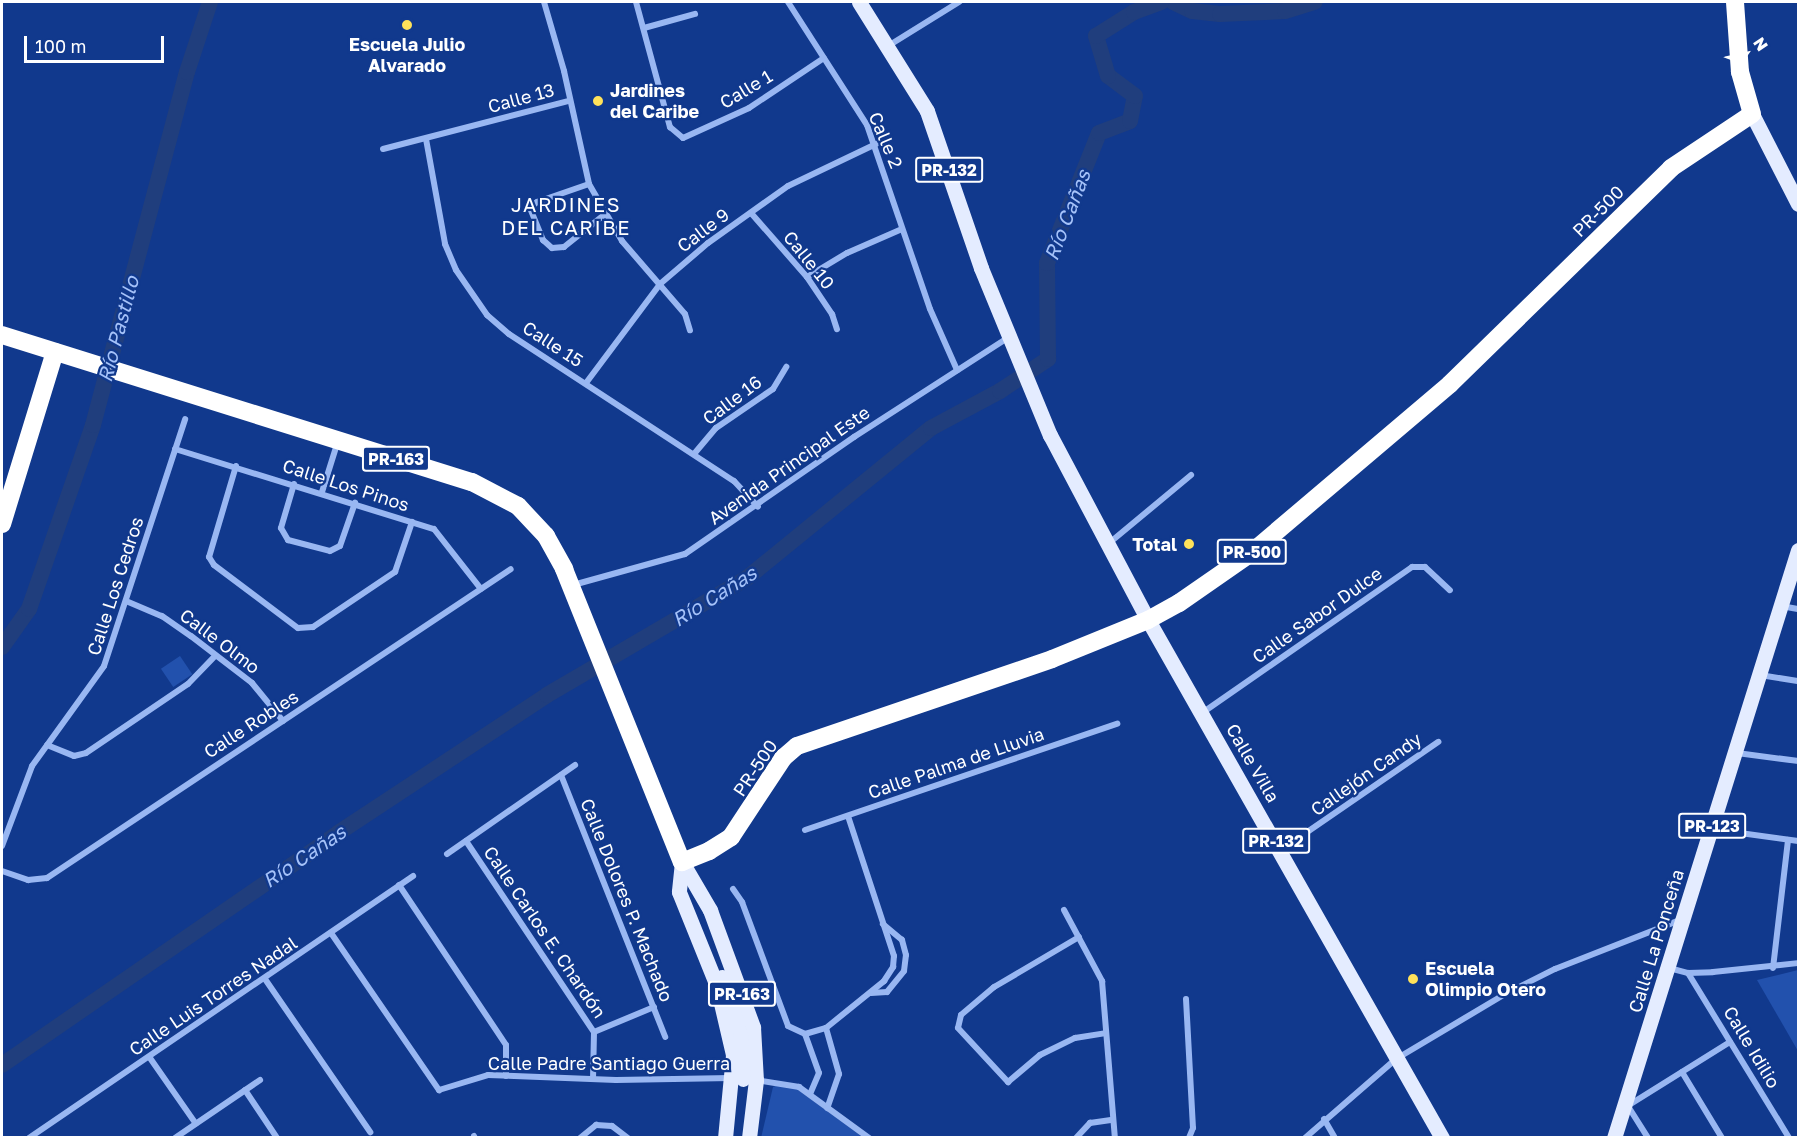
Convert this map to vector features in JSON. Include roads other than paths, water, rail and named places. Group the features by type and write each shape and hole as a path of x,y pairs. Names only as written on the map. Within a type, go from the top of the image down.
{"highway":[{"path":"1735,2 1738,62 1752,114"},
{"name":"PR-500","path":"682,862 709,851 731,837 783,758 797,746 1052,658 1148,620 1179,603 1251,553 1450,384 1671,168 1752,114"},
{"name":"PR-163","path":"2,335 472,482 504,496 530,515 546,536 571,586 682,862"},
{"path":"2,524 62,354"}],"main road":[{"name":"PR-132","path":"859,2 927,111 1012,344"},
{"path":"1752,114 1798,204"},
{"name":"Calle Villa","path":"1012,344 1037,404 1107,546 1442,1137"},
{"name":"Calle La Ponceña","path":"1614,1137 1627,1104 1798,550"},
{"name":"PR-163","path":"682,862 679,892 700,945 720,974 730,998 740,1034 749,1137"},
{"name":"PR-163","path":"682,862 710,910 735,972 753,1028 745,1079 725,1137"},
{"path":"740,1137 745,1079"}],"street":[{"path":"544,2 569,101"},
{"name":"Calle 1","path":"636,2 670,127 683,138 749,108 824,58"},
{"name":"Calle 2","path":"788,2 876,144 902,229 957,370"},
{"path":"887,47 959,2"},
{"path":"644,28 695,14"},
{"name":"Calle 13","path":"383,149 569,101 589,184 604,215 685,314 690,330"},
{"name":"Calle 15","path":"426,139 445,244 468,291 509,334 734,481 758,507"},
{"name":"Calle 9","path":"586,383 660,284 788,186 876,144"},
{"path":"589,184 546,198 530,208 543,240 552,248 564,247 604,215"},
{"name":"Calle 10","path":"751,213 807,278 832,314 837,329"},
{"path":"807,278 847,253 902,229"},
{"name":"Avenida Principal Este","path":"571,586 686,554 758,507 854,437 957,370 1012,344"},
{"name":"Calle 16","path":"694,454 716,428 773,389 786,367"},
{"name":"Calle Los Cedros","path":"2,846 32,766 99,676 126,601 185,419"},
{"path":"322,492 338,440"},
{"name":"Calle Los Pinos","path":"175,449 322,492 434,529 481,589"},
{"path":"236,466 209,557 213,565 298,628 313,627 395,572 412,522"},
{"path":"1107,546 1191,476"},
{"path":"294,484 281,528 288,540 330,551 340,546 355,503"},
{"name":"Calle Sabor Dulce","path":"1202,713 1412,567 1425,567 1450,590"},
{"name":"Calle Robles","path":"2,871 28,880 47,878 512,569"},
{"name":"Calle Olmo","path":"126,601 162,616 252,683 283,721"},
{"path":"1781,606 1798,609"},
{"path":"47,745 74,756 86,753 188,684 215,656"},
{"path":"1760,675 1798,681"},
{"name":"Calle Palma de Lluvia","path":"805,830 1117,724"},
{"name":"Callejón Candy","path":"1281,850 1438,742"},
{"path":"1734,753 1798,761"},
{"path":"447,854 575,765"},
{"name":"Calle Dolores P. Machado","path":"561,775 665,1037"},
{"path":"733,889 742,902 788,1026 796,1033 806,1034 826,1028 870,993 893,967 894,956 848,816"},
{"path":"1711,829 1798,841"},
{"path":"1773,968 1788,840"},
{"name":"Calle Carlos E. Chardón","path":"466,841 594,1032 593,1078"},
{"name":"Calle Luis Torres Nadal","path":"30,1137 265,980 412,876"},
{"path":"399,885 506,1045 506,1076"},
{"path":"1064,910 1102,981 1111,1120 1115,1137"},
{"path":"1305,1137 1396,1059 1555,969 1684,919"},
{"path":"870,993 887,992 904,971 906,955 902,940 883,924"},
{"name":"Calle Padre Santiago Guerra","path":"331,933 439,1090 448,1090 471,1078 506,1076 745,1079 780,1082 810,1094 869,1137"},
{"path":"1079,937 994,987 961,1015 958,1028 1008,1082 1040,1055 1075,1038 1106,1033"},
{"path":"1669,968 1688,973 1773,968 1798,963"},
{"name":"Calle Idilio","path":"1688,973 1789,1137"},
{"path":"265,980 370,1132"},
{"path":"1186,999 1193,1128 1189,1137"},
{"path":"594,1032 654,1007"},
{"path":"826,1028 839,1074 827,1108"},
{"path":"806,1034 819,1073 810,1094"},
{"path":"1648,1137 1627,1104 1730,1042"},
{"path":"150,1058 196,1124"},
{"path":"1682,1072 1722,1137"},
{"path":"176,1137 260,1080"},
{"path":"245,1090 277,1137"},
{"path":"1324,1119 1335,1137"},
{"path":"1076,1137 1090,1123 1111,1120"},
{"path":"580,1137 596,1125 612,1126 628,1137"}],"waterway":[{"name":"Río Pastillo","path":"2,647 29,609 93,425 187,72 210,2"},
{"name":"Río Cañas","path":"2,1065 338,833 547,695 747,578 931,428 1000,391 1048,359 1047,263 1099,133 1130,121 1135,96 1108,76 1096,36 1134,12 1161,2"},
{"name":"Río Cañas","path":"1173,2 1192,11 1220,14 1285,11 1315,2"}],"place":[{"name":"Escuela Julio Alvarado","path":"407,25"},
{"name":"Jardines del Caribe","path":"598,101"},
{"name":"Total","path":"1189,544"},
{"name":"Escuela Olimpio Otero","path":"1413,979"}],"district":[{"name":"JARDINES DEL CARIBE","path":"566,216"}]}
